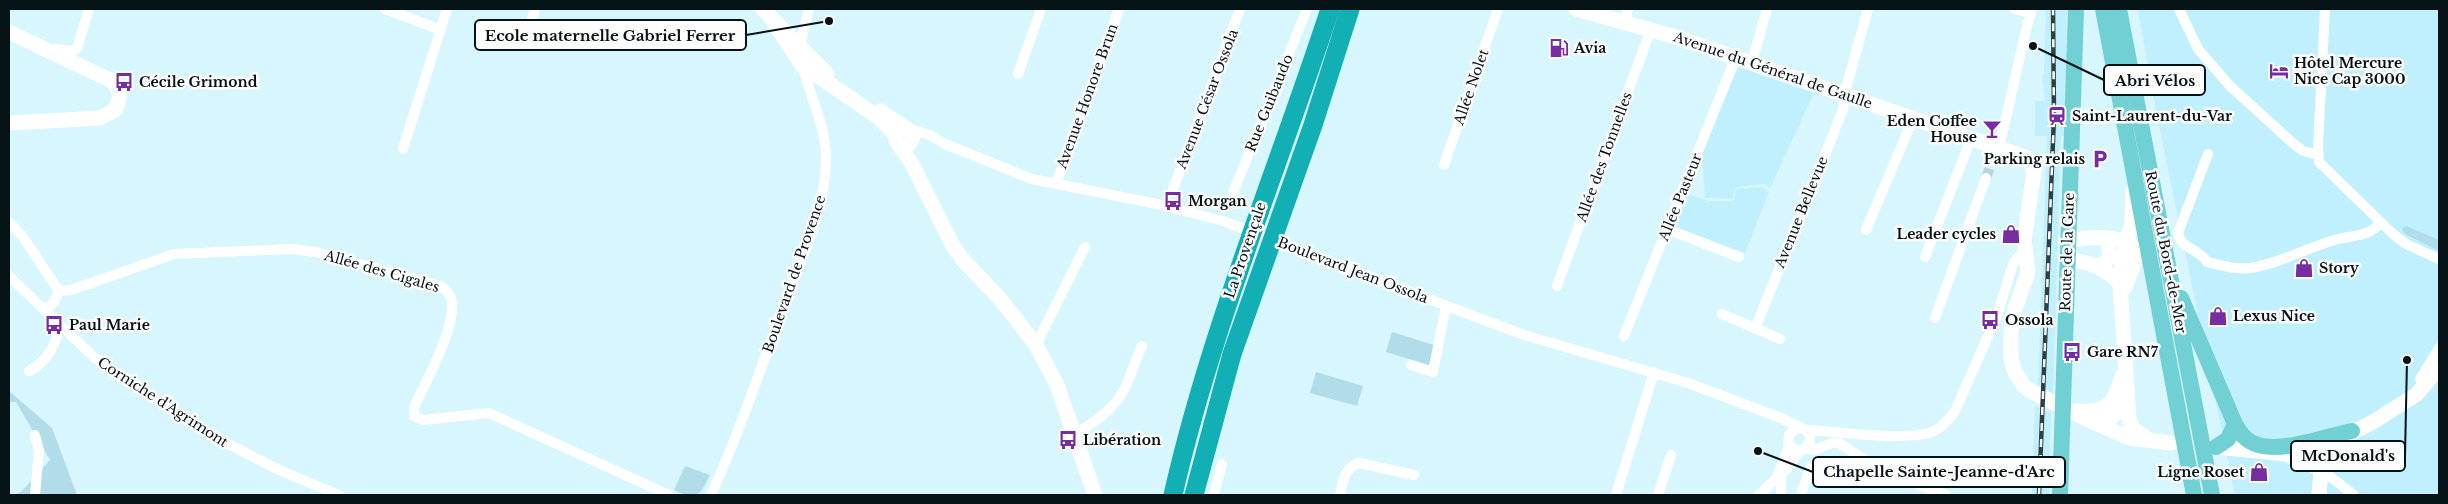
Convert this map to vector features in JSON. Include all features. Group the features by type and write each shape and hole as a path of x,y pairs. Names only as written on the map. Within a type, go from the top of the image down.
{"highway":[{"name":"La Provençale","path":"1172,495 1196,403 1227,301 1330,9"},
{"name":"La Provençale","path":"1194,495 1232,354 1313,125 1350,9"}],"main road":[{"path":"763,9 834,80 905,137 912,164 952,246 1001,300 1036,345 1057,385 1095,495"},
{"name":"Avenue du Général de Gaulle","path":"1576,9 1626,15 1650,28 1971,139 1996,150 2025,157 2031,163 2034,172 2024,240 2026,254"},
{"name":"Route de la Gare","path":"2060,495 2065,409 2068,220 2076,9"},
{"name":"Route du Bord-de-Mer","path":"2103,9 2194,495"},
{"name":"Route du Bord-de-Mer","path":"2119,9 2136,85 2212,495"},
{"path":"2126,9 2136,85"},
{"path":"773,21 785,42 802,65 905,137"},
{"path":"9,32 114,82 120,97 115,110 100,118 9,123"},
{"path":"2134,177 2132,223 2122,260 2127,406 2132,426 2152,441"},
{"path":"2068,220 2100,238 2110,256 2099,266"},
{"path":"2162,230 2169,246 2184,306 2235,424 2246,439 2263,446 2298,444 2352,431"},
{"path":"2068,242 2077,238 2100,238 2127,242"},
{"path":"2026,254 2028,272 2015,309 2011,332 2013,366 2027,389 2065,409 2130,438 2171,443"},
{"path":"2067,260 2099,266 2113,275 2124,279"},
{"path":"2124,279 2137,271 2154,282"},
{"path":"2065,409 2092,412 2108,405 2116,394 2125,362"},
{"path":"2319,495 2320,469 2328,446 2352,431 2386,414 2426,386 2439,368"},
{"path":"2093,422 2118,414 2127,406"},
{"path":"2216,447 2228,439 2235,424"},
{"path":"2216,447 2286,454 2320,469"}],"street":[{"path":"48,50 59,48 74,51 77,48 89,9"},
{"path":"385,9 441,30"},
{"path":"403,149 448,9"},
{"path":"528,31 535,9"},
{"path":"799,46 809,9"},
{"path":"1018,74 1041,9"},
{"name":"Avenue Honore Brun","path":"1056,184 1118,9"},
{"name":"Avenue César Ossola","path":"1173,189 1240,9"},
{"name":"Rue Guibaudo","path":"1231,198 1307,9"},
{"name":"Allée Nolet","path":"1444,165 1498,9"},
{"path":"1752,62 1767,9"},
{"name":"Avenue Bellevue","path":"1755,329 1843,110 1868,9"},
{"path":"1996,150 2031,11 2015,9"},
{"path":"2179,9 2198,49 2230,86 2295,144 2304,151 2318,155"},
{"path":"2325,9 2318,155 2323,168 2380,224 2406,244 2439,259"},
{"name":"Allée des Tonnelles","path":"1557,286 1650,28"},
{"name":"Boulevard de Provence","path":"711,495 768,351 822,196 826,157 824,135 802,65 799,46"},
{"name":"Allée Pasteur","path":"1624,336 1736,57"},
{"path":"802,65 822,69"},
{"path":"1866,230 1913,119"},
{"name":"Boulevard Jean Ossola","path":"905,137 943,143 1017,174 1056,184 1165,205 1238,226 1446,306 1530,336 1654,372 1760,410 1804,429 1835,433 1880,436 1922,434 1935,430 1948,421 1955,411 1997,316 2013,264 2018,256 2026,254"},
{"path":"1925,257 1971,139"},
{"path":"2208,154 2178,233 2184,244 2203,255 2207,262 2239,268 2253,268 2325,242 2372,232 2380,224"},
{"path":"1935,318 1986,178"},
{"path":"9,222 23,237 59,292 45,311"},
{"path":"1667,228 1739,257"},
{"path":"1036,345 1085,247"},
{"name":"Allée des Cigales","path":"59,292 72,290 174,254 293,252 316,252 441,286 448,291 452,310 442,348 414,408 414,416 423,420 489,413 669,495"},
{"name":"Corniche d'Agrimont","path":"9,276 95,358 207,433 279,470 339,495"},
{"path":"1411,365 1433,372 1446,306"},
{"path":"1722,314 1780,340"},
{"path":"29,371 47,356 54,347 60,325"},
{"path":"1074,434 1084,429 1118,401 1125,389 1142,346"},
{"path":"2409,397 2413,388 2427,372 2439,348"},
{"path":"1616,495 1654,372"},
{"name":"Boulevard Jean Ossola","path":"1760,410 1783,426 1789,440 1806,446 1835,433"},
{"path":"1759,495 1779,477 1789,468 1806,446 1810,436 1804,429 1794,430 1789,440 1779,477 1781,495"},
{"path":"35,435 39,450 35,495"},
{"path":"1806,446 1815,450 1824,445 1839,443 1869,463 1894,476 1946,495"},
{"path":"1658,495 1671,455"},
{"path":"1801,495 1810,468 1818,461"},
{"path":"1340,495 1345,472 1359,463 1414,475"},
{"path":"1214,495 1222,464"},
{"path":"2320,469 2354,495"}],"shaded area":[{"path":"2046,9 2067,9 2065,135 2061,136 2053,393 2038,385 2047,136 2035,136 2035,101 2045,101 2042,75 2044,75"},
{"path":"2138,9 2439,9 2439,495 2235,495 2156,111"},
{"path":"1738,67 1814,93 1770,188 1764,184 1736,187 1732,199 1705,198 1702,154"},
{"path":"1762,187 1769,192 1745,253 1672,226 1685,193 1708,201 1734,201 1736,189"},
{"path":"2406,226 2439,240 2439,251 2403,232 2402,228"},
{"path":"1392,332 1434,345 1429,365 1386,352"},
{"path":"1316,372 1363,386 1357,406 1310,393"},
{"path":"9,391 52,428 77,495 15,495 22,491 50,460 16,402 9,402"},
{"path":"2035,406 2051,413 2049,495 2032,495"},
{"path":"685,466 710,475 700,492 693,496 674,490"}],"tunnel":[{"path":"1986,178 1994,156"}],"railway":[{"path":"2039,495 2054,116 2053,9"}],"place":[{"name":"Ecole maternelle Gabriel Ferrer","path":"829,21"},
{"name":"Abri Vélos","path":"2033,46"},
{"name":"Avia","path":"1559,48"},
{"name":"Hôtel Mercure Nice Cap 3000","path":"2279,71"},
{"name":"Cécile Grimond","path":"124,82"},
{"name":"Saint-Laurent-du-Var","path":"2057,116"},
{"name":"Eden Coffee House","path":"1992,129"},
{"name":"Parking relais","path":"2100,159"},
{"name":"Morgan","path":"1173,201"},
{"name":"Leader cycles","path":"2011,234"},
{"name":"Story","path":"2304,268"},
{"name":"Lexus Nice","path":"2218,316"},
{"name":"Ossola","path":"1990,320"},
{"name":"Paul Marie","path":"54,325"},
{"name":"Gare RN7","path":"2072,352"},
{"name":"McDonald's","path":"2407,360"},
{"name":"Libération","path":"1068,440"},
{"name":"Chapelle Sainte-Jeanne-d'Arc","path":"1758,451"},
{"name":"Ligne Roset","path":"2259,472"}]}
